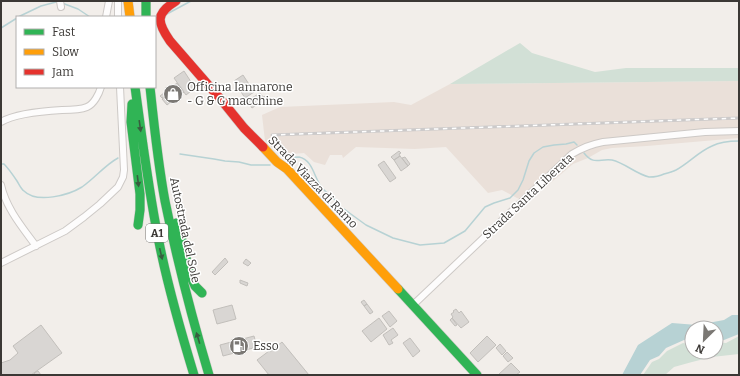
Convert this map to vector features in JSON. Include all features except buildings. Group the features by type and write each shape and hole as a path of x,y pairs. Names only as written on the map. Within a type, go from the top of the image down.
{"main road":[{"path":"128,1 130,16"},
{"path":"146,1 146,16"},
{"name":"Strada Viazza di Ramo","path":"176,1 164,9 160,19 161,25 170,41 244,128 287,170 477,375"},
{"path":"134,88 131,122 140,194 138,224"},
{"name":"A1","path":"134,88 148,183 161,254 178,321 194,375"},
{"name":"Autostrada del Sole","path":"150,88 157,152 165,201 182,278 209,375"},
{"path":"165,201 180,232 190,275 195,286 202,293"}],"street":[{"path":"106,16 109,1"},
{"path":"118,1 118,16"},
{"path":"1,122 40,112 88,107 94,101 100,88"},
{"path":"1,264 65,231 100,204 118,187 124,170 120,88"},
{"name":"Strada Santa Liberata","path":"413,305 572,154 579,150 603,142 705,132 739,132"},
{"path":"1,185 7,202 15,217 36,246"}],"shaded area":[{"path":"520,43 532,53 595,72 626,68 739,68 739,81 450,84"},
{"path":"739,81 739,138 602,150 573,164 528,202 502,190 488,193 446,147 415,149 356,147 343,158 342,155 330,155 325,165 314,162 304,153 280,155 265,141 262,115 280,107 394,102 411,105 450,84"},
{"path":"739,336 739,354 724,356 724,343"},
{"path":"683,343 684,360 701,360 674,367 665,375 643,375 652,362 659,359 667,351"}],"water":[{"path":"732,315 739,315 739,334 724,340 724,320"},
{"path":"672,323 684,324 684,340 666,348 659,356 650,360 640,375 622,375 638,345"}],"waterway":[{"path":"165,15 191,1"},
{"path":"20,16 41,6 58,2"},
{"path":"62,3 78,9 88,16"},
{"path":"1,28 16,19"},
{"path":"584,153 591,159 597,161 612,160 644,176 653,177 676,170 707,148 725,142 739,141"},
{"path":"344,209 366,225 393,238 420,245 444,243 465,231 485,207 510,198 518,190 529,161 534,153 543,147 574,142 577,145"},
{"path":"180,154 251,165 270,165"},
{"path":"289,158 299,157 308,162 320,185 339,204"},
{"path":"1,164 4,164 8,168 24,191 30,195 45,198 69,193 82,187 118,158"}],"railway":[{"path":"272,135 739,118"}],"traffic: fast":[{"path":"146,1 146,16"},
{"path":"135,88 154,218 165,272 194,375"},
{"path":"150,88 158,159 165,201 185,289 209,375"},
{"path":"132,104 131,122 140,194 138,225"},
{"path":"176,223 180,232 190,275 195,286 202,293"},
{"path":"398,289 477,375"}],"traffic: slow":[{"path":"128,1 130,16"},
{"path":"263,147 277,162 287,169 398,289"}],"traffic: jam":[{"path":"176,1 161,14 160,19 162,29 170,41 244,128 263,147"}],"place":[{"name":"Officina Iannarone - G & G macchine","path":"173,94"},
{"name":"Esso","path":"239,346"}]}
